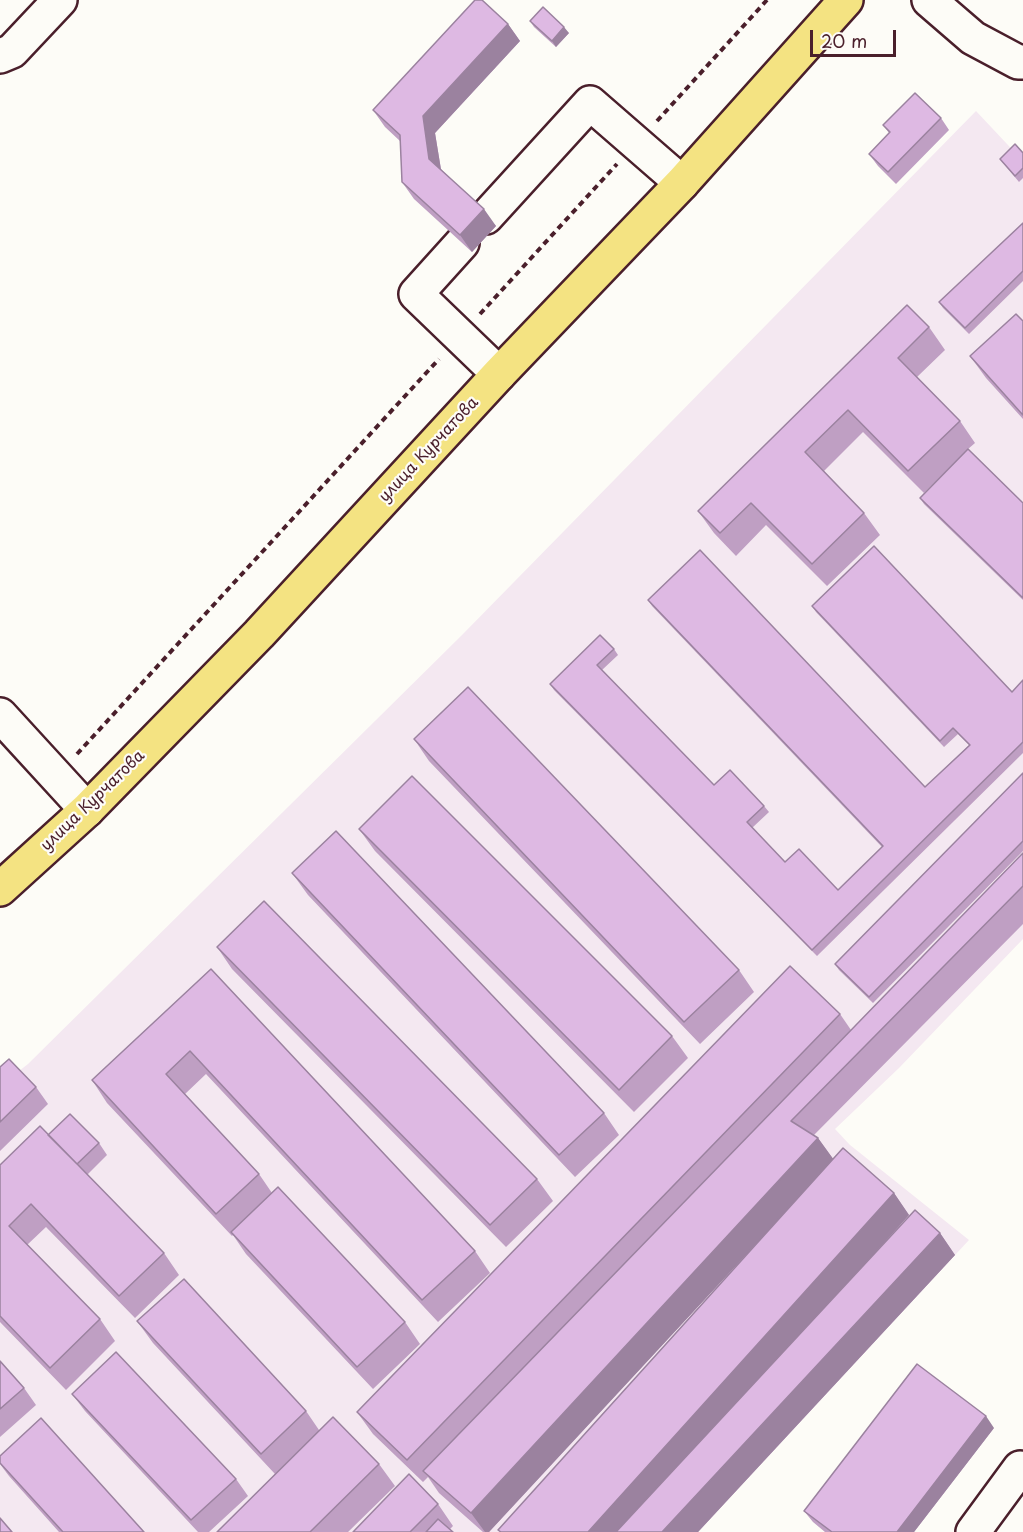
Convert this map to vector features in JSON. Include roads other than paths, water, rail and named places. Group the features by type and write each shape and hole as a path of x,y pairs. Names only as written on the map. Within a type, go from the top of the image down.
{"main road":[{"name":"улица Курчатова","path":"0,889 87,810 259,634 499,374 682,183 846,0"},
{"path":"0,905 87,810"}],"street":[{"path":"0,56 12,51 60,0"},
{"path":"929,0 973,38 1018,62 1023,62"},
{"path":"486,218 590,103 682,183"},
{"path":"462,243 416,294 499,374"},
{"path":"0,715 87,810"},
{"path":"973,1532 1020,1468"}]}
